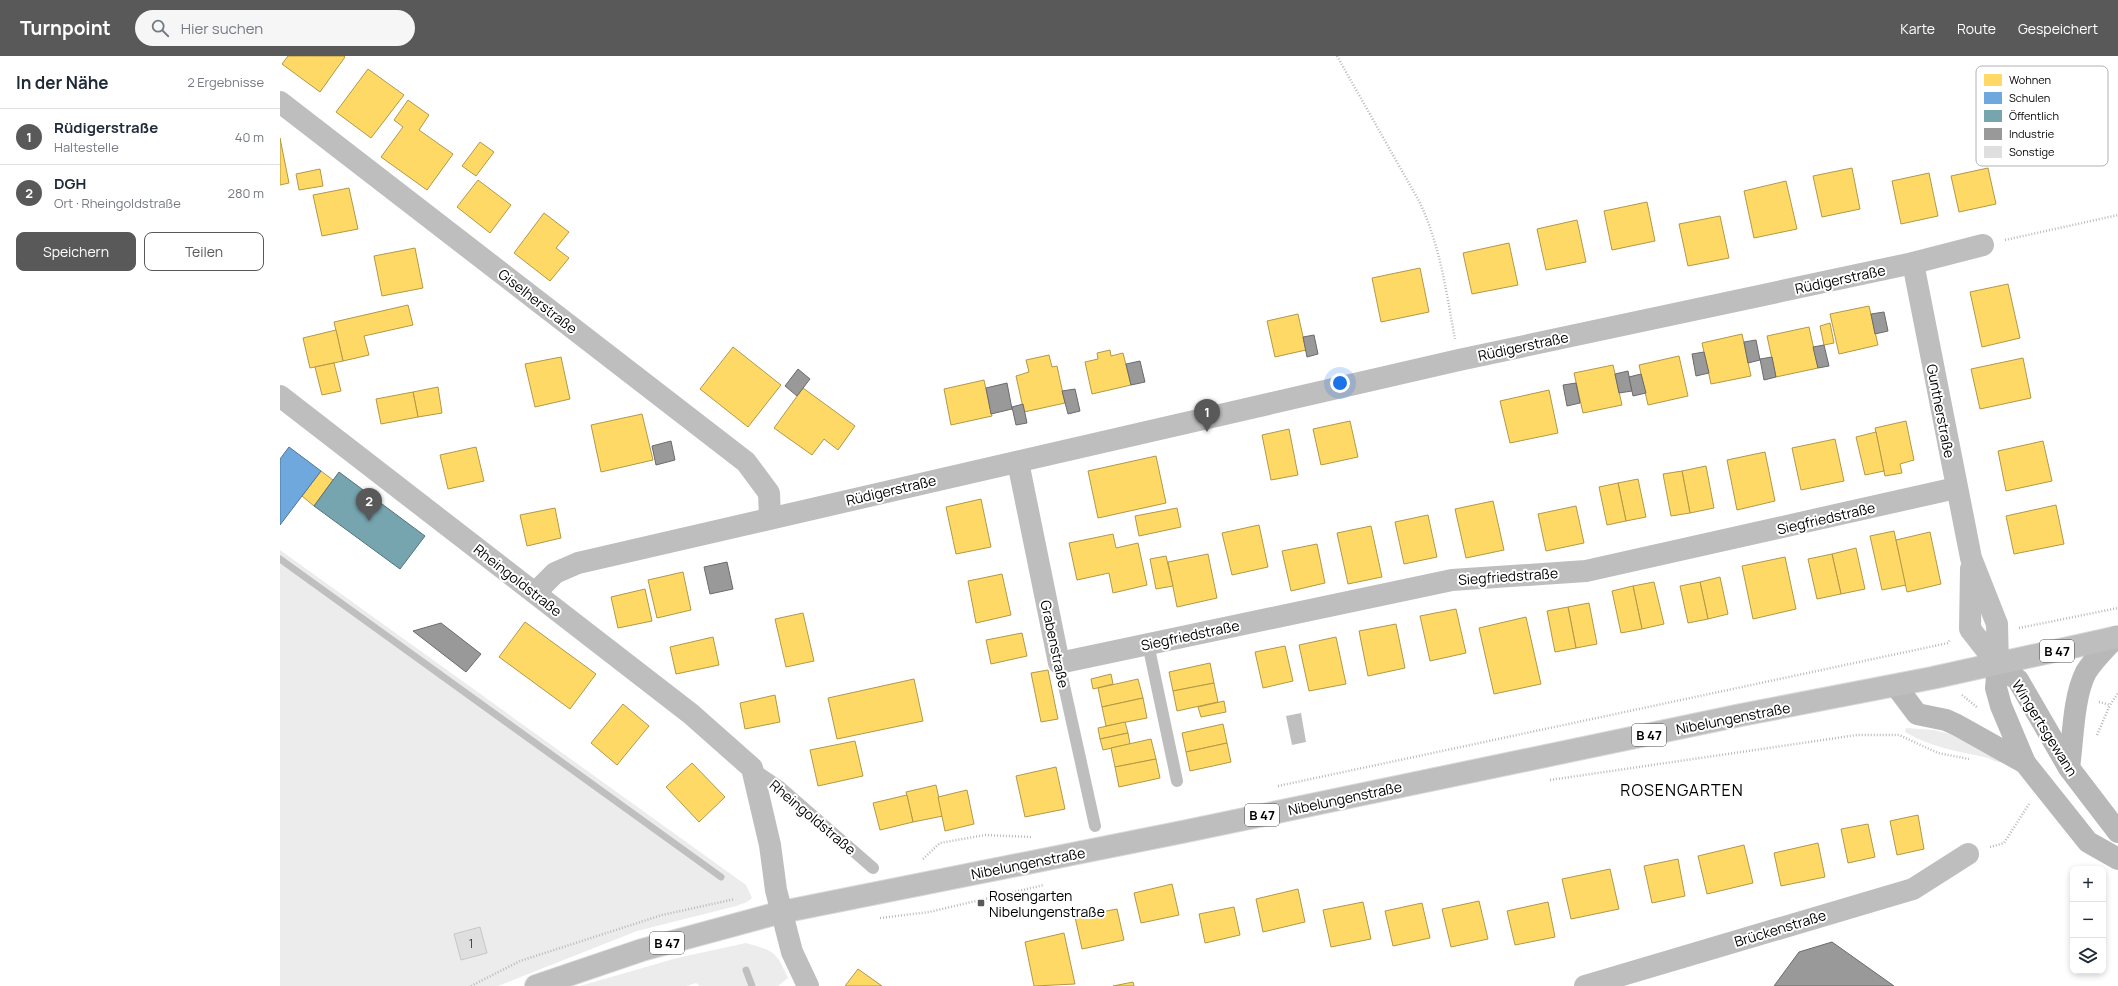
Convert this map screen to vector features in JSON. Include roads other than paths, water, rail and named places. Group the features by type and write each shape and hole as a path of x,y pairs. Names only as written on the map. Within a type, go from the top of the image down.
{"main road":[{"path":"2069,768 2078,697 2086,672 2100,653 2117,637"},
{"name":"Wingertsgewann","path":"1998,665 1996,688 2001,706 2025,763 2088,842 2118,859"},
{"name":"Wingertsgewann","path":"1998,665 2018,680 2069,768 2118,832"},
{"path":"1896,686 1917,714 1946,720 2025,763"}],"street":[{"name":"Giselherstraße","path":"280,102 746,462 769,493 770,517"},
{"name":"Rüdigerstraße","path":"535,593 555,573 578,562 1459,360 1913,263 1983,245"},
{"name":"Guntherstraße","path":"1913,263 1956,488 1971,558 1997,624 1998,665"},
{"name":"Rheingoldstraße","path":"280,396 691,714 752,768 770,845 776,890 792,952 808,986"},
{"name":"Grabenstraße","path":"1018,462 1059,663"},
{"name":"Siegfriedstraße","path":"1059,663 1452,580 1586,571 1956,488"},
{"name":"Guntherstraße","path":"1971,558 1970,629 1998,665"},
{"name":"Nibelungenstraße","path":"545,982 642,950 782,912 1182,832 1741,715 1998,665 2117,637"},
{"name":"Brückenstraße","path":"1585,986 1913,889 1968,854"}],"lane":[{"path":"1148,644 1177,781"},
{"name":"Grabenstraße","path":"1059,663 1095,826"},
{"name":"Rheingoldstraße","path":"752,768 780,787 873,868"}],"waterway":[{"path":"280,559 721,877"},
{"path":"746,970 752,986"}],"place":[{"name":"Rüdigerstraße","path":"1207,432"},
{"name":"DGH","path":"369,521"},
{"name":"Rosengarten Nibelungenstraße","path":"981,903"}],"district":[{"name":"ROSENGARTEN","path":"1682,790"}]}
